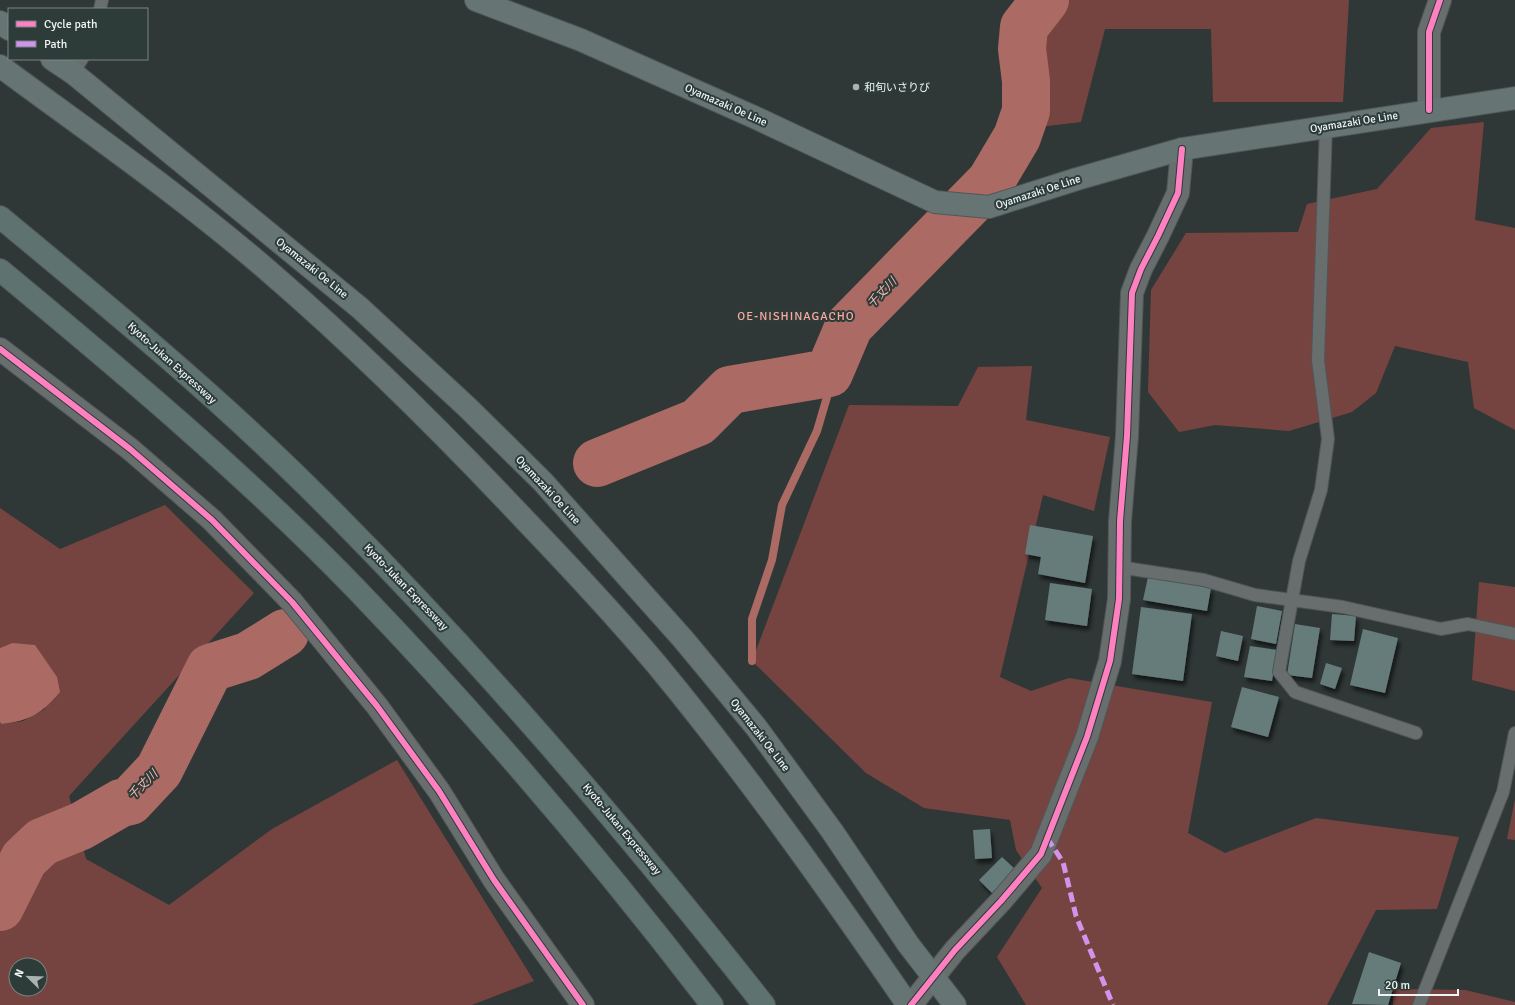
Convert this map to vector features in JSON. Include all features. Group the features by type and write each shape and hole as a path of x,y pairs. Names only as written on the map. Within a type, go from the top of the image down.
{"highway":[{"name":"Kyoto-Jukan Expressway","path":"0,217 116,314 212,398 305,484 385,564 570,767 689,910 764,1005"},
{"path":"0,270 186,427 280,514 356,589 539,789 663,941 712,1005"}],"main road":[{"name":"Oyamazaki Oe Line","path":"476,0 595,47 754,117 935,202 989,207 1078,179 1182,149 1515,98"},
{"path":"0,22 8,28"},
{"name":"Oyamazaki Oe Line","path":"56,60 77,66 360,308 467,407 543,482 682,639 756,727 832,831 908,944 955,1005"},
{"path":"0,66 173,193 272,274 360,353 452,443 558,554 655,664 731,758 910,1005"}],"street":[{"path":"1429,110 1429,32 1440,0"},
{"path":"910,1005 955,950 1001,901 1041,854 1087,737 1110,661 1119,599 1120,521 1127,436 1132,293 1141,269 1178,193 1182,149"},
{"path":"0,349 136,454 212,520 292,602 377,706 426,773 494,880 583,1005"}],"lane":[{"path":"1326,126 1318,360 1328,439 1321,490 1299,561 1279,672 1295,692 1416,733"},
{"path":"1120,567 1204,580 1255,595 1343,607 1441,629 1468,624 1515,634"},
{"path":"1419,1005 1504,792 1515,733"}],"shaded area":[{"path":"1065,0 1349,0 1343,102 1213,102 1211,29 1105,29 1081,122 1039,127 1039,37"},
{"path":"1484,122 1475,220 1515,228 1515,430 1474,408 1468,362 1395,346 1376,393 1352,412 1289,431 1215,425 1179,432 1148,392 1151,290 1186,233 1298,232 1307,204 1377,189 1431,128"},
{"path":"1032,366 1026,420 1110,437 1094,511 1043,495 1000,677 1031,691 1069,678 1212,702 1188,833 1225,853 1316,818 1459,837 1437,909 1376,910 1327,1005 1026,1005 997,957 1042,888 1016,850 1010,820 924,808 866,773 752,661 849,405 958,406 978,367"},
{"path":"165,505 254,593 69,796 86,859 169,905 272,829 397,760 534,981 472,1005 0,1005 0,722 3,724 23,721 45,709 12,643 0,648 0,508 60,549"},
{"path":"1479,582 1515,587 1515,691 1472,680"},
{"path":"12,643 35,645 57,677 60,692 47,706 35,715 2,724 0,722 0,648"},
{"path":"1515,799 1515,840 1507,839"},
{"path":"1393,989 1465,990 1515,1002 1515,1005 1393,1005"}],"building":[{"path":"1030,525 1093,536 1085,583 1038,574 1041,557 1025,554"},
{"path":"1148,577 1211,588 1207,611 1143,600"},
{"path":"1050,583 1092,589 1087,626 1045,620"},
{"path":"1257,606 1282,611 1276,644 1251,639"},
{"path":"1141,607 1192,614 1183,681 1132,674"},
{"path":"1332,614 1356,616 1354,641 1330,640"},
{"path":"1295,624 1320,628 1312,678 1287,675"},
{"path":"1363,629 1398,638 1385,693 1350,685"},
{"path":"1221,631 1243,636 1238,661 1216,656"},
{"path":"1250,646 1277,650 1272,681 1244,677"},
{"path":"1326,663 1342,668 1335,689 1320,684"},
{"path":"1242,687 1279,697 1268,737 1231,727"},
{"path":"990,829 992,858 975,859 973,830"},
{"path":"1002,857 1015,869 992,893 979,880"},
{"path":"1369,952 1401,963 1388,1005 1352,1004"}],"waterway":[{"name":"千丈川","path":"597,463 698,422 730,390 829,373 849,326 991,181 1017,137 1026,111 1026,81 1022,49 1024,27 1045,0"},
{"path":"752,661 752,619 772,560 782,505 817,431 827,397 829,373"},
{"name":"千丈川","path":"0,907 24,859 42,842 81,826 121,803 130,801 159,770 210,668 248,656 285,633"}],"marked path":[{"path":"1047,838 1063,862 1076,916 1113,1005"}],"cycle path":[{"path":"1429,110 1429,32 1440,0"},
{"path":"911,1005 955,950 1001,901 1041,854 1087,737 1110,661 1119,599 1120,521 1127,436 1132,293 1141,269 1178,193 1182,149"},
{"path":"0,349 130,449 212,520 292,602 377,706 439,791 494,880 583,1005"}],"place":[{"name":"和旬いさりび","path":"856,87"}],"district":[{"name":"OE-NISHINAGACHO","path":"796,316"}]}
